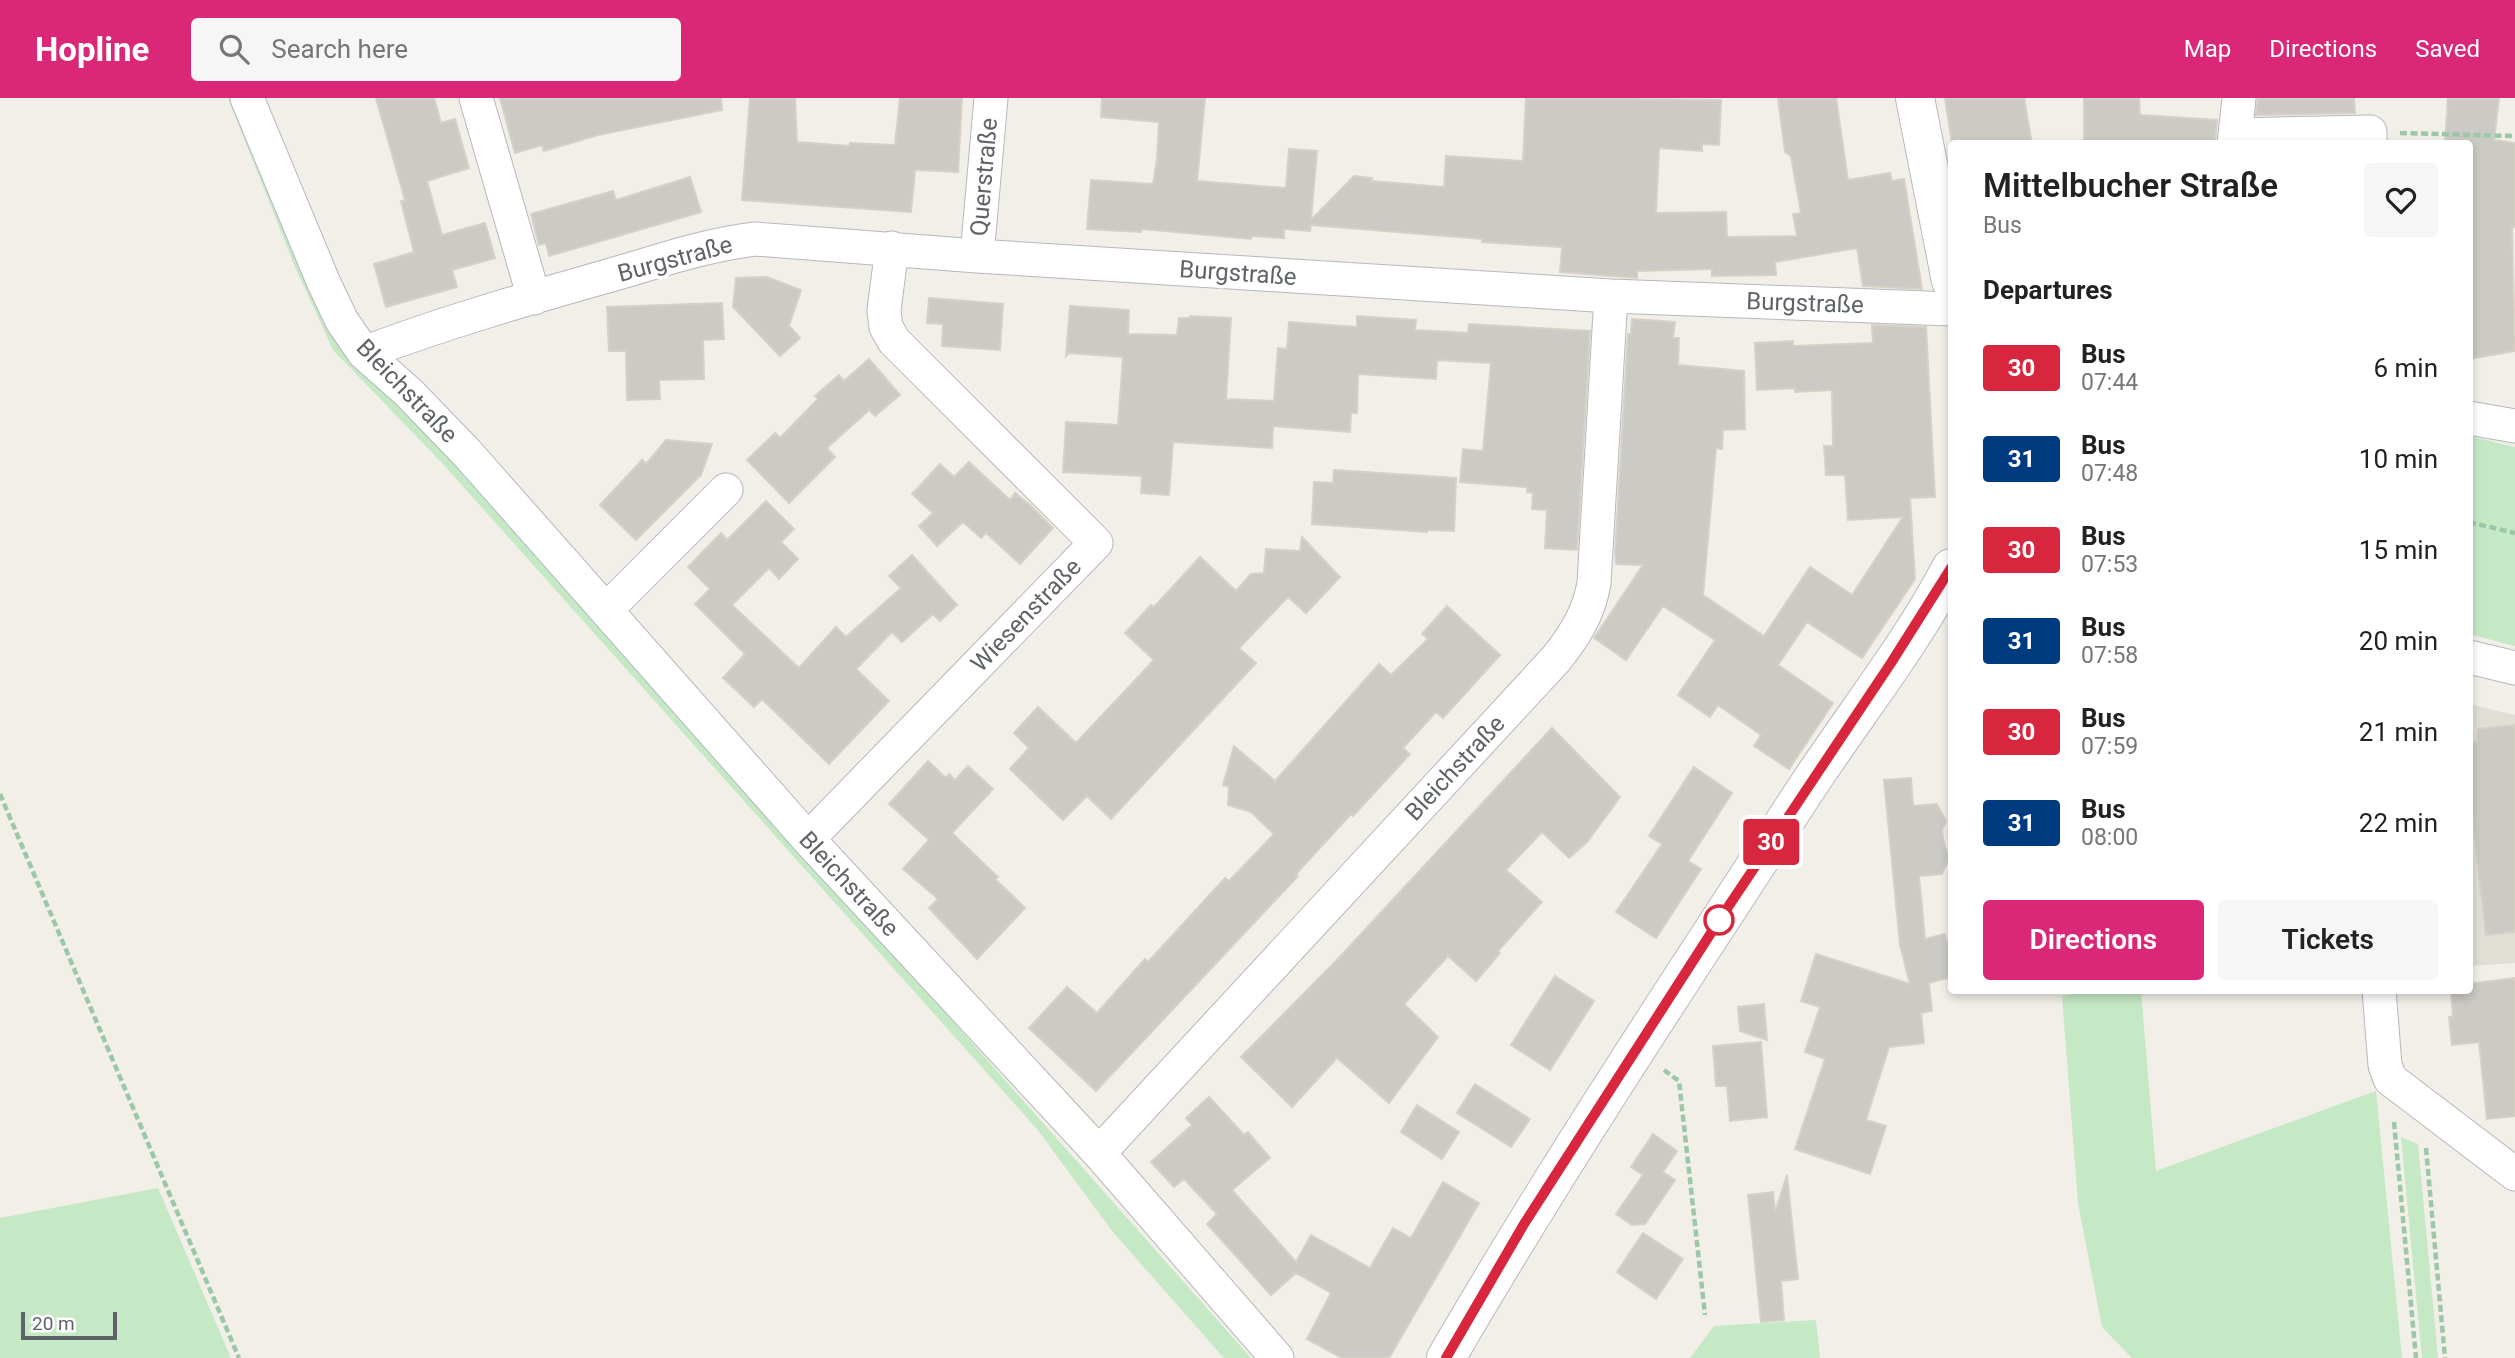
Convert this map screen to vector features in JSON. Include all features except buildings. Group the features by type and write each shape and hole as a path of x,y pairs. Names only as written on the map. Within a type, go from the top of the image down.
{"main road":[{"path":"1915,98 1948,266"},
{"path":"1446,1358 1524,1224 1720,919 1948,573"}],"street":[{"name":"Bleichstraße","path":"247,98 323,281 342,321 364,353 409,393 467,453 808,839 1099,1153 1277,1358"},
{"path":"476,98 534,298"},
{"name":"Querstraße","path":"977,256 991,98"},
{"path":"2239,98 2234,139 2370,138"},
{"name":"Burgstraße","path":"364,353 425,330 737,241 771,239 977,256 1611,296 1948,309"},
{"name":"Wiesenstraße","path":"808,839 1096,543 894,341 886,327 884,310 892,248"},
{"name":"Bleichstraße","path":"1099,1153 1556,659 1581,624 1591,602 1594,583 1611,296"},
{"path":"2473,419 2515,426"},
{"path":"606,610 726,490"},
{"path":"2473,658 2515,668"},
{"path":"2379,994 2385,1065 2390,1079 2515,1174"}],"path":[{"path":"2370,138 2515,136"},
{"path":"2473,523 2515,533"},
{"path":"0,794 239,1358"},
{"path":"1637,1050 1679,1081 1705,1315"},
{"path":"2390,1079 2416,1358"},
{"path":"2425,1141 2445,1358"}],"shaded area":[{"path":"2473,705 2515,715 2515,963 2473,966"}],"green space":[{"path":"228,98 236,98 315,294 451,454 1251,1358 1224,1358 1113,1232 1037,1129 443,464 333,350 295,267"},
{"path":"2473,437 2515,447 2515,646 2473,635"},
{"path":"2141,994 2156,1171 2376,1091 2402,1358 2132,1358 2102,1327 2078,1203 2062,996"},
{"path":"2401,1137 2418,1144 2438,1358 2422,1358"},
{"path":"158,1188 231,1358 0,1358 0,1218"},
{"path":"1816,1320 1820,1358 1690,1358 1714,1326"}],"bus line":[{"name":"30","path":"1446,1358 1524,1224 1720,919 1948,574"}]}
